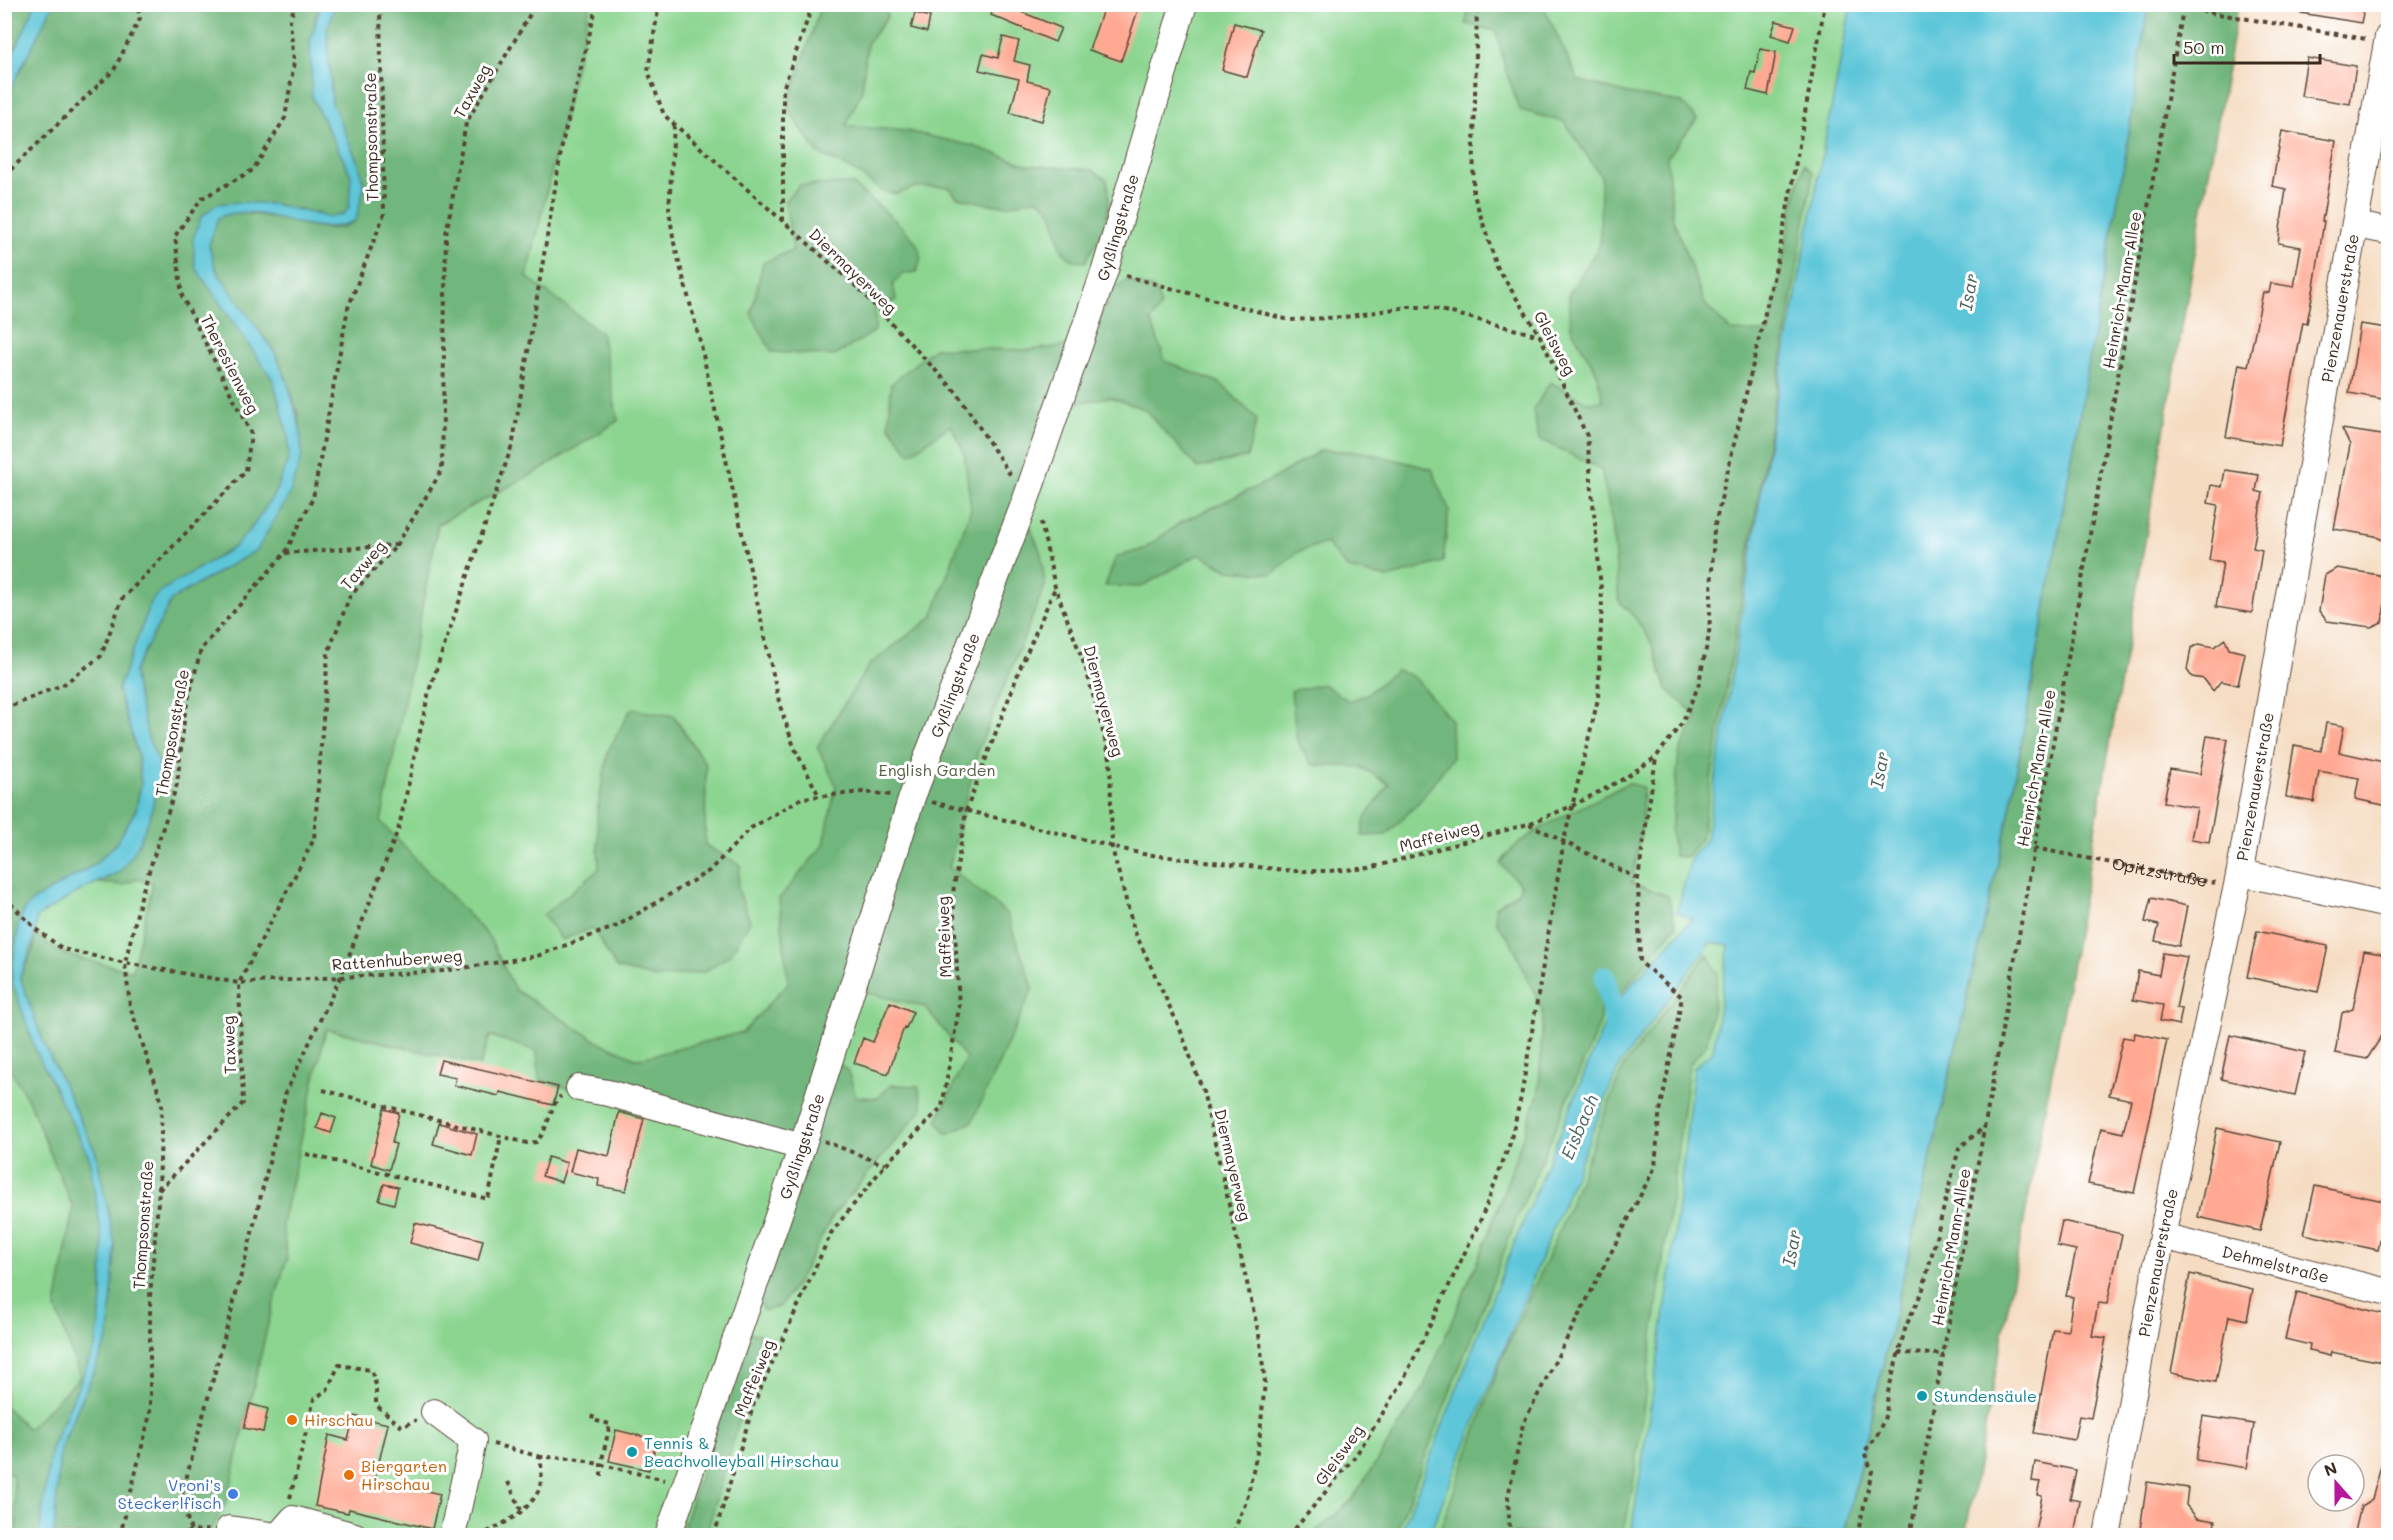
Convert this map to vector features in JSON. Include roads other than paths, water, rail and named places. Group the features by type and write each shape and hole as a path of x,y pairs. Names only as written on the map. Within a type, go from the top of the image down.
{"street":[{"name":"Gyßlingstraße","path":"668,1536 804,1141 912,797 1026,500 1105,270 1184,4"},
{"name":"Pienzenauerstraße","path":"2107,1536 2162,1236 2239,876 2355,225 2381,36"},
{"path":"2355,225 2388,231"},
{"path":"2239,876 2251,875 2388,905"},
{"path":"579,1088 804,1141"},
{"name":"Dehmelstraße","path":"2162,1236 2388,1292"},
{"path":"434,1412 473,1441 452,1536"},
{"path":"229,1529 282,1530 355,1536"}],"water":[{"path":"321,4 335,5 327,30 332,103 359,165 364,187 356,220 339,226 322,227 252,213 234,213 218,218 209,245 216,270 275,353 288,384 300,428 302,456 289,496 257,550 172,599 134,671 135,685 148,738 161,768 150,817 137,847 121,871 78,892 37,917 33,944 20,977 44,1044 96,1153 115,1245 109,1336 60,1450 54,1535 39,1535 51,1449 96,1345 102,1300 103,1245 89,1157 35,1049 12,981 19,922 25,909 35,899 94,865 115,845 136,810 141,784 138,755 118,690 152,600 162,590 233,548 251,529 274,495 289,458 288,434 273,380 195,267 193,239 201,217 217,204 241,202 274,204 328,217 342,215 349,208 351,175 312,97 310,42"},
{"path":"35,5 53,5 11,88 5,94 5,64 19,42"},
{"path":"1851,5 2148,5 2125,158 2008,819 1844,1535 1631,1535 1668,1292 1694,1068 1713,1051 1729,945 1711,942 1619,1066 1429,1535 1400,1535 1496,1288 1605,1023 1604,1000 1622,995 1692,919 1677,912 1691,858 1706,839 1773,416"}],"waterway":[{"path":"1605,976 1615,1027"}],"place":[{"name":"Stundensäule","path":"1922,1396"},
{"name":"Hirschau","path":"292,1420"},
{"name":"Tennis & Beachvolleyball Hirschau","path":"632,1452"},
{"name":"Biergarten Hirschau","path":"349,1475"},
{"name":"Vroni's Steckerlfisch","path":"233,1494"}],"water label":[{"name":"Isar","path":"1969,292"},
{"name":"Isar","path":"1880,770"},
{"name":"Eisbach","path":"1580,1127"},
{"name":"Isar","path":"1792,1248"}],"park label":[{"name":"English Garden","path":"937,770"}]}
